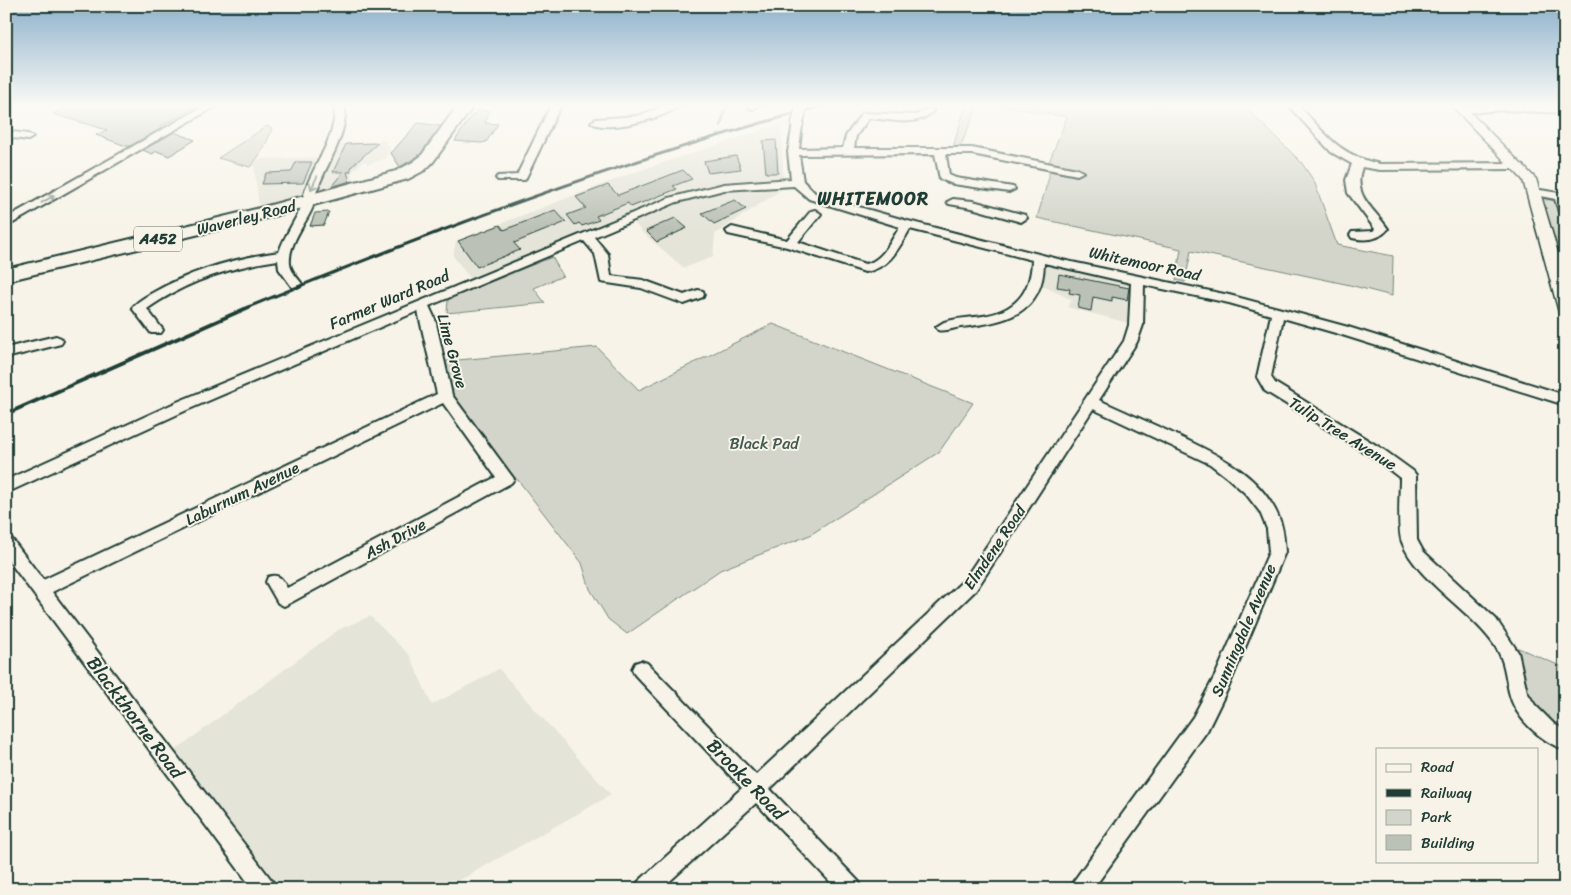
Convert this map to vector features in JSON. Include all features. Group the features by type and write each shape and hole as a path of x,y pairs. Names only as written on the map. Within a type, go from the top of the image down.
{"main road":[{"name":"A452","path":"310,201 402,175 419,166 437,147"},
{"name":"Waverley Road","path":"6,275 310,201"}],"street":[{"path":"6,223 140,147"},
{"path":"296,284 284,266 285,255 310,201 311,191 332,147"},
{"path":"502,178 521,178 536,147"},
{"path":"794,147 797,182"},
{"path":"1332,147 1358,163 1380,167 1518,166"},
{"path":"1499,147 1529,179 1561,288 1565,312"},
{"path":"793,152 848,150 972,151 1077,172"},
{"path":"940,151 944,177 953,181 1009,189"},
{"path":"1356,235 1376,234 1382,229 1354,193 1352,180 1358,163"},
{"name":"Whitemoor Road","path":"797,182 813,197 906,225 1038,258 1228,299 1278,312 1343,330 1410,353 1565,400"},
{"name":"Farmer Ward Road","path":"6,487 182,406 673,200 710,190 797,182"},
{"path":"976,206 983,186"},
{"path":"1534,192 1562,197 1565,212"},
{"path":"953,202 1021,218"},
{"path":"790,244 815,214"},
{"path":"732,231 790,244 865,268 872,268 882,263 906,225"},
{"path":"585,236 598,247 602,254 605,279 598,292"},
{"path":"156,330 139,308 154,296 186,280 260,258 285,255"},
{"path":"943,327 962,320 994,319 1021,307 1030,296 1035,282 1038,258"},
{"path":"605,279 643,284 682,302 698,294"},
{"name":"Elmdene Road","path":"645,889 756,789 970,585 1130,342 1136,325 1138,279"},
{"name":"Lime Grove","path":"422,304 428,319 445,396 506,478"},
{"name":"Tulip Tree Avenue","path":"1278,312 1264,377 1270,387 1379,454 1408,475 1409,540 1417,556 1490,625 1502,640 1512,658 1518,694 1528,710 1548,731 1565,741"},
{"path":"6,353 56,342"},
{"name":"Laburnum Avenue","path":"40,590 445,396"},
{"name":"Sunningdale Avenue","path":"1080,889 1200,724 1223,680 1276,552 1275,530 1269,513 1255,493 1234,472 1215,460 1091,402"},
{"name":"Ash Drive","path":"274,582 286,602 506,478"},
{"name":"Blackthorne Road","path":"6,544 266,889"},
{"name":"Brooke Road","path":"641,669 852,889"}],"shaded area":[{"path":"338,147 389,147 392,153 386,155 387,158 368,164 364,161 351,174 355,185 260,213 253,165 258,159 333,157"},
{"path":"712,147 782,147 784,188 715,234 713,257 684,268 642,232 628,215 470,278 453,256 456,241 632,173"},
{"path":"1038,258 1138,279 1136,325 1067,307 1072,300 1035,282"},
{"path":"370,616 410,656 432,705 499,669 611,795 444,889 266,889 166,757 338,630"}],"green space":[{"path":"235,147 264,147 250,167 218,158"},
{"path":"1055,147 1285,147 1301,162 1314,181 1337,245 1393,256 1392,296 1350,285 1191,251 1185,282 1176,280 1181,249 1037,218 1049,177 1049,162"},
{"path":"1543,200 1554,201 1562,215 1565,240 1565,286"},
{"path":"552,257 563,276 534,288 545,303 447,313 448,299"},
{"name":"Black Pad","path":"773,324 973,403 939,452 810,535 720,570 627,634 608,619 590,589 582,563 518,480 506,479 445,396 437,362 597,347 639,390"},
{"path":"1502,641 1565,668 1565,741 1528,711"}],"building":[{"path":"149,147 184,147 169,156 157,151 152,154 143,150"},
{"path":"345,147 374,147 352,166 350,172 347,172 350,181 331,187 343,172 333,172"},
{"path":"397,147 426,147 420,155 400,167 391,153"},
{"path":"764,147 776,147 778,173 766,173"},
{"path":"736,156 741,169 708,173 704,161"},
{"path":"296,162 312,162 303,183 262,184 266,173 291,172"},
{"path":"683,170 692,179 673,186 677,189 631,207 628,203 596,216 599,220 582,226 579,223 575,225 567,215 586,208 576,197 608,185 618,195"},
{"path":"735,200 746,209 714,224 702,213"},
{"path":"555,210 566,222 514,243 520,250 477,267 458,241 500,225 504,230"},
{"path":"329,212 324,225 310,226 315,213"},
{"path":"675,218 687,228 657,242 646,231"},
{"path":"1059,274 1129,288 1127,300 1112,297 1112,301 1093,297 1091,311 1078,308 1080,295 1069,293 1070,289 1057,287"}],"railway":[{"path":"246,308 460,223 682,147"},
{"path":"6,414 249,307"}],"district":[{"name":"WHITEMOOR","path":"873,199"}]}
